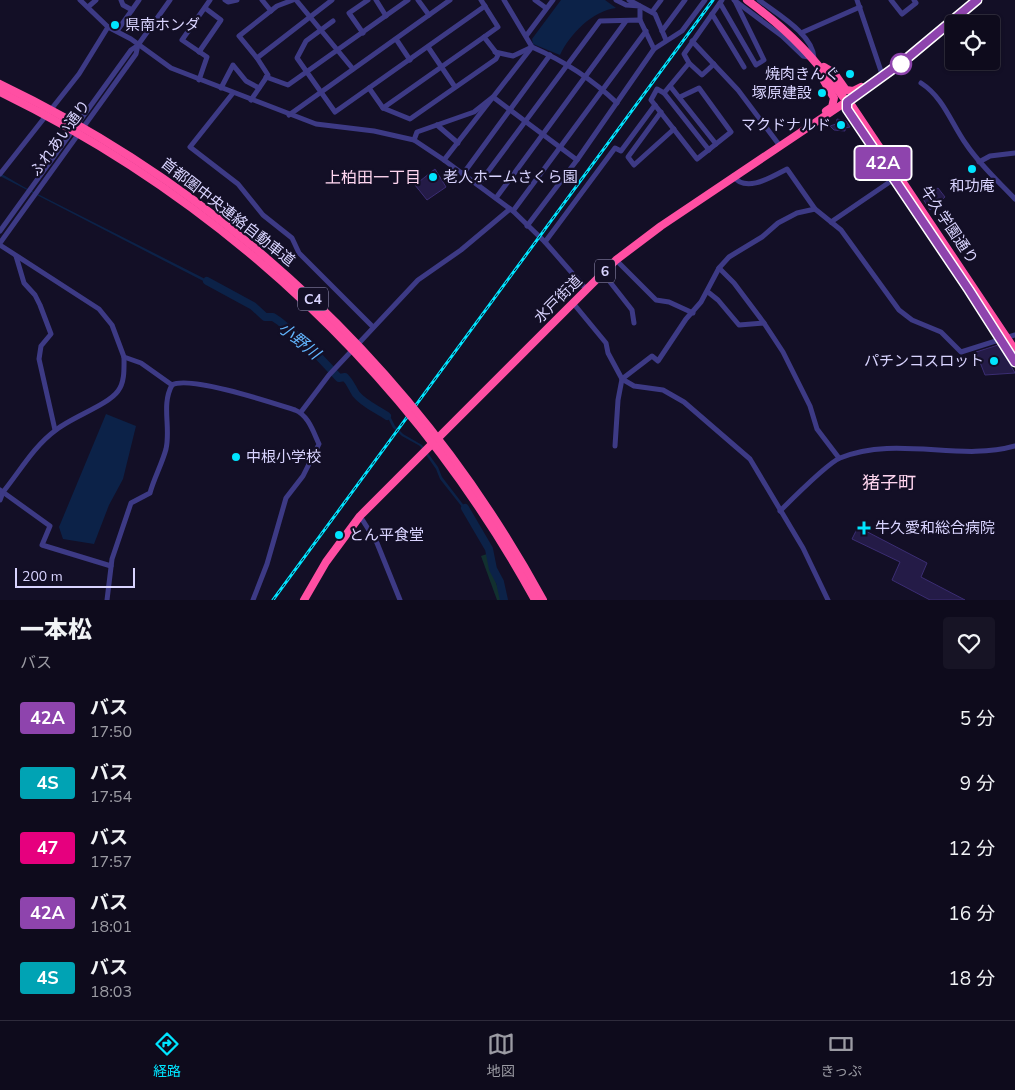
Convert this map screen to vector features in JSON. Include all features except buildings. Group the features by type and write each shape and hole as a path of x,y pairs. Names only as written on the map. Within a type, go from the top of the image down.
{"highway":[{"path":"747,0 767,15 820,65 834,73 846,90 855,90 868,82 880,79"},
{"name":"水戸街道","path":"304,600 326,562 360,516 616,260 633,245 880,79 977,0"},
{"path":"816,122 822,113 832,107 834,98 824,81 820,65"},
{"name":"牛久学園通り","path":"820,65 847,102 847,109 870,138 1008,337 1015,350"},
{"path":"870,138 858,107 860,99 880,79"},
{"name":"首都圏中央連絡自動車道","path":"0,84 88,130 162,177 230,227 312,298 381,370 433,432 498,522 543,600"},
{"name":"首都圏中央連絡自動車道","path":"0,92 80,134 159,184 226,233 286,284 365,362 426,435 479,508 535,600"},
{"path":"806,129 810,129 841,114 847,117 860,135 870,138"},
{"name":"牛久学園通り","path":"1008,337 1015,362"}],"street":[{"path":"80,0 108,27 117,31 171,68 199,80 316,124 374,131 414,140 511,210 545,242 586,289"},
{"path":"88,7 96,0"},
{"path":"120,0 123,5 132,10"},
{"path":"117,31 138,0"},
{"name":"ふれあい通り","path":"0,244 38,185 136,54 138,45 170,0"},
{"path":"199,80 207,57 182,40 210,0"},
{"path":"225,0 228,2 237,0"},
{"path":"262,0 271,11"},
{"path":"251,100 268,75 239,36 271,11 295,0 322,29 353,69"},
{"path":"257,58 310,15 332,0"},
{"path":"363,33 349,13 368,0"},
{"path":"376,0 386,16"},
{"path":"266,77 288,85 408,0"},
{"path":"418,0 429,15"},
{"path":"289,115 450,0"},
{"path":"383,108 498,26 481,0"},
{"path":"504,0 532,47 550,55 585,76 617,103"},
{"path":"535,0 546,8"},
{"path":"526,36 552,0"},
{"path":"616,0 626,5 640,6"},
{"path":"652,12 661,0"},
{"path":"662,31 685,0"},
{"path":"527,226 577,160 654,49 682,31 705,0"},
{"path":"734,0 775,30 803,56 814,58 814,48 801,33 759,0"},
{"path":"714,64 702,74 689,63 684,54 721,2 756,65 764,60 734,0"},
{"path":"891,0 902,14 916,3 914,0"},
{"path":"632,1 655,14 666,40"},
{"path":"801,33 859,2 880,79"},
{"path":"333,21 306,41 297,58 335,112 485,6"},
{"path":"640,6 640,20 654,49"},
{"path":"199,52 221,20 205,8"},
{"path":"712,14 744,66"},
{"path":"478,185 600,21 640,20"},
{"path":"496,198 626,21"},
{"path":"0,174 79,74 108,27"},
{"path":"301,412 329,375 418,280 461,250 511,210 646,31"},
{"path":"369,88 383,108 410,119 496,60 498,55 484,37"},
{"path":"396,39 410,60"},
{"path":"692,41 759,114 780,146"},
{"path":"428,47 455,87"},
{"path":"495,52 513,56 532,47"},
{"path":"444,160 532,47"},
{"path":"463,174 550,55"},
{"path":"664,93 689,63"},
{"path":"221,88 233,65 246,81 259,88"},
{"path":"921,82 931,89 940,101 965,143 980,162 1015,199"},
{"path":"670,86 716,144"},
{"path":"680,97 699,88 731,132 709,150 697,159 651,100 657,89 664,93 709,150"},
{"path":"233,92 190,147 238,184 262,215 292,238 299,253 372,327"},
{"path":"493,97 577,160"},
{"path":"414,140 417,132 474,112 493,97"},
{"path":"545,242 615,148 621,151 655,105"},
{"path":"661,112 628,157 634,165 674,129"},
{"path":"437,126 458,143"},
{"path":"980,162 990,156 1015,153"},
{"path":"734,176 736,181 747,185 765,180 787,169 815,209 841,230 899,310 912,320 941,332 961,352 1008,337"},
{"path":"831,222 897,178"},
{"name":"ふれあい通り","path":"0,231 29,198"},
{"path":"615,446 618,400 622,380 652,356 658,362 686,319 693,313 708,292 719,268 729,257 762,238 778,223 797,213 815,209"},
{"path":"0,244 99,309 112,325 124,357 122,384 114,396 55,430 31,454 2,491 0,500"},
{"path":"16,255 24,283 35,295 50,334 41,346 39,359 55,430"},
{"path":"616,260 656,300 669,302 693,313"},
{"path":"719,268 734,283 784,352 810,406 817,429 839,458"},
{"path":"603,273 632,310 634,323"},
{"path":"708,292 718,300 739,325 764,324"},
{"path":"573,303 606,343 608,353 622,380 634,386 662,390 696,411 750,459 807,556 828,600"},
{"path":"124,357 141,363 172,384 183,382 217,388 301,412 319,444 303,476 286,498 267,564 253,600"},
{"path":"107,600 111,566 131,503 150,493 166,449 168,433 166,398 172,384"},
{"path":"780,510 839,458 884,448 976,451 1004,449 1015,446"},
{"path":"2,491 50,526 42,545 111,566"},
{"path":"360,516 377,543 400,600"}],"green space":[{"path":"487,554 501,600 497,600 481,556"}],"water":[{"path":"561,0 605,0 616,8 607,10 590,19 570,39 560,55 533,44 532,39"},
{"path":"0,173 215,284 213,286 0,176"},
{"path":"381,411 390,416 395,426 403,434 422,445 438,467 442,477 472,516 470,517 440,479 436,469 420,446 402,436 393,428 388,418 379,413"},
{"path":"106,414 136,426 123,479 109,505 94,544 63,539 59,527"}],"waterway":[{"name":"小野川","path":"207,281 253,306 265,317 273,317 279,321 306,343 339,378 345,377 359,398 387,416"},
{"name":"小野川","path":"465,508 489,549 493,569 500,582 504,600"}],"railway":[{"path":"273,600 713,0"}],"bus line":[{"name":"42A","path":"977,0 889,73 847,102 847,109 985,314 1015,362"}],"place":[{"name":"県南ホンダ","path":"115,25"},
{"name":"焼肉きんぐ","path":"850,74"},
{"name":"塚原建設","path":"822,93"},
{"name":"マクドナルド","path":"841,125"},
{"name":"和功庵","path":"972,169"},
{"name":"老人ホームさくら園","path":"433,177"},
{"name":"パチンコスロット","path":"994,361"},
{"name":"中根小学校","path":"236,457"},
{"name":"牛久愛和総合病院","path":"864,528"},
{"name":"とん平食堂","path":"339,535"}],"district":[{"name":"上柏田一丁目","path":"373,178"},
{"name":"猪子町","path":"889,483"}]}
